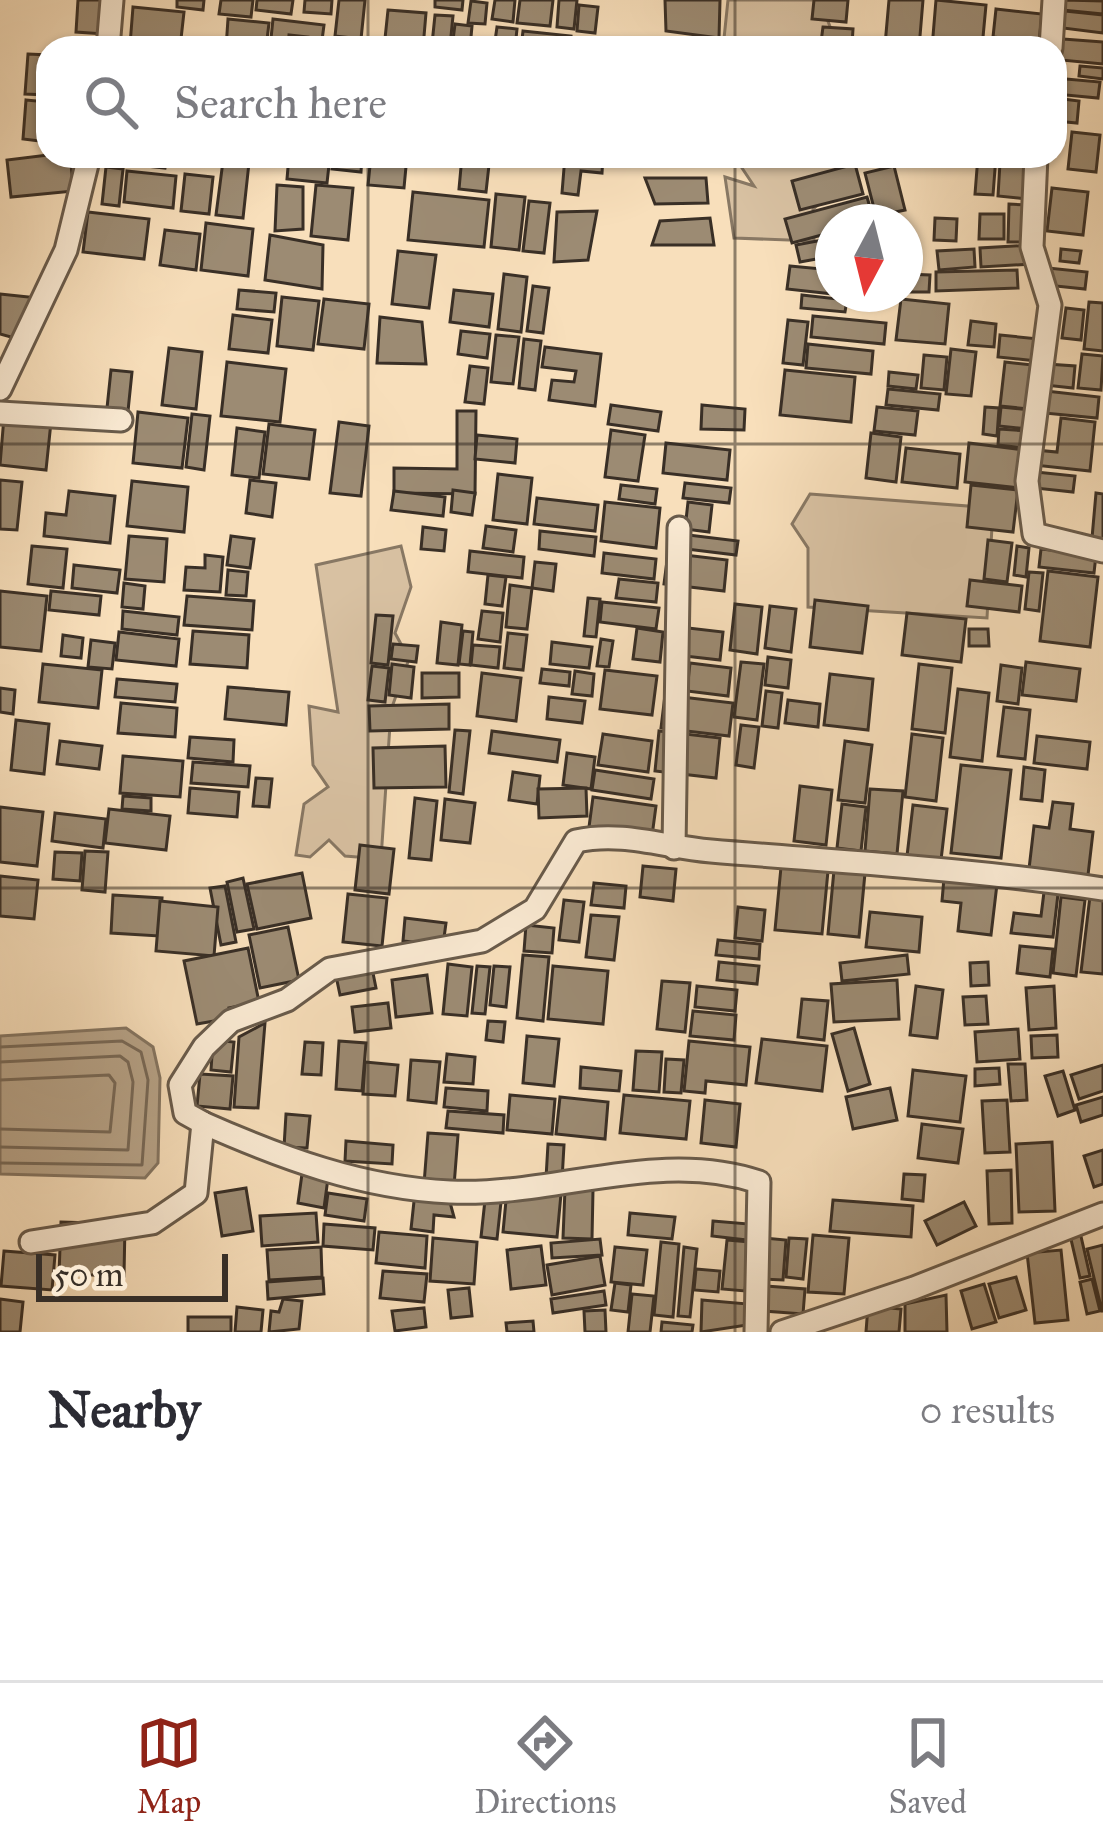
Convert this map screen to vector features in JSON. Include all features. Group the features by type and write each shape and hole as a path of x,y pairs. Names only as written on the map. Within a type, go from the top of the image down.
{"street":[{"path":"109,36 112,0"},
{"path":"1052,36 1054,0"},
{"path":"0,388 66,250 86,168"},
{"path":"1036,168 1033,247 1050,305 1027,481 1034,534 1103,551"},
{"path":"0,413 121,421"},
{"path":"674,848 679,528"},
{"path":"756,1332 759,1182 719,1168 680,1166 616,1179 452,1193 328,1173 202,1124 184,1112 180,1085 204,1047 231,1021 287,1000 330,970 482,941 535,909 576,842 611,834 674,848 1015,875 1103,889"},
{"path":"31,1242 152,1223 196,1193 202,1124"},
{"path":"782,1332 914,1288 1103,1214"}],"shaded area":[{"path":"728,0 820,0 834,36 724,36"},
{"path":"742,168 846,168 844,183 815,204 814,241 734,238 725,177 754,186"},
{"path":"810,494 993,508 987,618 808,607 808,548 792,524"},
{"path":"401,546 411,587 395,633 409,659 391,710 381,859 345,856 329,840 310,857 296,855 304,804 328,787 313,765 309,706 338,712 316,565"}],"water":[{"path":"126,1028 153,1047 160,1078 158,1163 145,1178 0,1174 0,1036"}],"building":[{"path":"78,0 105,0 104,34 76,32"},
{"path":"177,0 204,0 203,10 177,7"},
{"path":"221,0 253,0 251,17 219,14"},
{"path":"257,0 293,0 291,14 256,10"},
{"path":"305,0 332,0 331,14 304,12"},
{"path":"339,0 365,0 361,36 335,36"},
{"path":"435,0 463,0 462,10 435,7"},
{"path":"495,0 515,0 513,22 492,19"},
{"path":"520,0 553,0 550,26 517,23"},
{"path":"559,0 577,0 574,29 557,27"},
{"path":"665,0 720,0 719,36 666,31"},
{"path":"814,0 848,0 846,22 812,19"},
{"path":"889,0 923,0 920,36 886,36"},
{"path":"936,0 986,5 983,36 933,36"},
{"path":"1064,0 1103,1 1103,14 1062,10"},
{"path":"471,1 487,3 485,24 468,23"},
{"path":"579,5 598,7 595,33 577,31"},
{"path":"133,7 184,12 181,36 131,36"},
{"path":"996,9 1042,14 1040,36 993,36"},
{"path":"388,10 426,13 424,36 385,36"},
{"path":"1065,11 1103,15 1103,33 1063,28"},
{"path":"435,15 453,16 451,36 433,36"},
{"path":"228,19 269,23 267,36 227,36"},
{"path":"273,19 324,25 323,36 271,36"},
{"path":"455,24 472,26 471,36 454,36"},
{"path":"497,27 517,29 516,36 496,36"},
{"path":"823,27 853,29 853,36 822,36"},
{"path":"523,31 571,36 522,36"},
{"path":"1067,39 1103,42 1103,64 1067,61"},
{"path":"28,54 36,54 36,94 25,94"},
{"path":"1080,66 1103,68 1103,79 1079,76"},
{"path":"1067,79 1100,82 1098,98 1067,95"},
{"path":"26,100 36,101 36,141 23,139"},
{"path":"1067,100 1079,101 1077,123 1067,122"},
{"path":"1072,132 1100,135 1096,172 1068,169"},
{"path":"36,156 36,168 71,168 74,191 11,197 7,160"},
{"path":"106,168 123,169 119,206 102,204"},
{"path":"222,168 248,168 243,218 216,215"},
{"path":"288,168 329,168 327,183 287,179"},
{"path":"370,168 406,168 404,188 368,185"},
{"path":"461,168 489,168 486,192 459,189"},
{"path":"564,168 602,168 602,173 581,171 578,195 562,193"},
{"path":"856,168 863,194 800,210 792,181"},
{"path":"894,168 904,204 873,204 865,173"},
{"path":"977,168 995,168 993,195 975,194"},
{"path":"1000,168 1030,168 1027,199 998,196"},
{"path":"127,171 176,176 173,208 124,202"},
{"path":"185,174 213,177 209,214 181,211"},
{"path":"645,178 706,178 708,203 655,204"},
{"path":"277,185 303,187 303,229 275,231"},
{"path":"316,185 353,188 348,240 311,236"},
{"path":"1052,188 1088,192 1083,235 1047,231"},
{"path":"413,192 489,200 484,247 408,240"},
{"path":"496,194 525,197 519,250 491,247"},
{"path":"867,197 869,204 841,204"},
{"path":"529,201 550,203 544,253 523,251"},
{"path":"1009,204 1027,205 1026,242 1008,242"},
{"path":"597,211 588,260 554,262 557,212"},
{"path":"815,211 815,237 792,243 785,219"},
{"path":"88,212 149,219 144,259 83,252"},
{"path":"980,214 1004,214 1004,239 979,239"},
{"path":"710,218 714,245 652,245 660,221"},
{"path":"935,218 957,219 956,241 934,240"},
{"path":"206,223 253,229 248,276 201,270"},
{"path":"165,230 200,234 196,270 160,265"},
{"path":"270,235 323,245 322,289 265,280"},
{"path":"815,241 815,259 800,262 796,245"},
{"path":"1031,245 1032,264 981,267 980,248"},
{"path":"974,249 975,267 939,270 937,251"},
{"path":"1061,249 1081,251 1079,263 1060,261"},
{"path":"398,251 436,255 429,308 392,304"},
{"path":"790,266 815,268 815,292 787,289"},
{"path":"1048,268 1087,272 1085,289 1046,285"},
{"path":"1017,270 1018,288 936,291 936,272"},
{"path":"504,274 527,277 521,332 498,329"},
{"path":"923,275 930,275 929,292 923,292"},
{"path":"533,286 549,288 543,333 527,331"},
{"path":"239,290 276,293 274,312 237,309"},
{"path":"454,290 493,294 489,327 450,322"},
{"path":"0,294 38,298 18,339 0,334"},
{"path":"802,295 815,296 815,309 801,308"},
{"path":"282,297 319,301 313,350 277,346"},
{"path":"324,299 369,304 364,349 318,344"},
{"path":"923,301 949,304 945,344 896,340 899,312 923,312"},
{"path":"1089,302 1103,303 1103,351 1084,349"},
{"path":"1066,308 1084,310 1081,340 1062,338"},
{"path":"233,315 272,320 268,353 229,349"},
{"path":"813,316 886,323 884,344 811,337"},
{"path":"380,317 422,322 426,364 377,363"},
{"path":"788,320 808,322 803,365 783,363"},
{"path":"971,321 996,324 994,347 968,345"},
{"path":"461,331 490,334 487,358 458,354"},
{"path":"496,335 519,337 513,384 491,382"},
{"path":"1000,335 1039,339 1037,361 998,357"},
{"path":"524,339 541,341 535,390 519,388"},
{"path":"808,344 873,351 871,374 806,368"},
{"path":"545,347 601,354 595,406 549,400 552,380 574,382 576,371 542,367"},
{"path":"169,348 202,352 196,409 162,405"},
{"path":"951,349 976,352 971,396 946,394"},
{"path":"1082,354 1103,356 1101,390 1078,388"},
{"path":"924,355 947,357 944,390 921,388"},
{"path":"227,362 286,369 280,422 221,416"},
{"path":"1005,362 1033,365 1029,409 1000,406"},
{"path":"1047,364 1075,366 1073,388 1045,385"},
{"path":"470,366 488,368 484,404 465,402"},
{"path":"111,370 132,372 128,411 107,408"},
{"path":"785,370 855,377 851,422 780,415"},
{"path":"889,372 918,375 916,389 888,386"},
{"path":"888,389 940,394 938,410 886,405"},
{"path":"1046,391 1099,397 1097,418 1044,413"},
{"path":"611,405 661,412 658,431 608,424"},
{"path":"702,405 745,409 744,430 701,429"},
{"path":"877,407 918,411 915,435 874,431"},
{"path":"985,407 999,408 997,436 983,434"},
{"path":"1001,407 1031,410 1029,429 999,426"},
{"path":"457,411 476,411 475,494 394,493 394,468 457,469"},
{"path":"138,412 188,418 182,468 133,463"},
{"path":"192,414 210,416 204,470 186,467"},
{"path":"4,417 51,422 46,470 0,465"},
{"path":"1061,418 1095,422 1090,471 1034,465 1035,450 1057,452"},
{"path":"339,422 369,426 361,496 330,493"},
{"path":"269,424 315,430 309,479 263,474"},
{"path":"237,428 265,432 259,478 232,475"},
{"path":"999,429 1028,431 1026,448 998,445"},
{"path":"611,430 645,435 638,481 605,477"},
{"path":"871,433 901,437 896,482 866,478"},
{"path":"477,435 517,439 515,463 475,459"},
{"path":"666,443 730,450 727,480 663,473"},
{"path":"969,443 1025,450 1020,488 965,482"},
{"path":"906,448 960,454 957,488 902,482"},
{"path":"1036,472 1075,476 1073,492 1035,488"},
{"path":"498,474 532,478 527,524 493,520"},
{"path":"0,480 22,482 17,530 0,529"},
{"path":"250,480 276,483 272,517 246,513"},
{"path":"132,481 188,487 184,532 127,526"},
{"path":"685,483 731,488 729,503 683,498"},
{"path":"621,485 657,489 655,504 619,499"},
{"path":"971,485 1018,490 1013,532 967,527"},
{"path":"453,490 475,493 472,515 451,512"},
{"path":"69,491 115,496 110,543 44,536 46,513 66,515"},
{"path":"394,491 445,497 443,516 391,510"},
{"path":"1096,493 1103,494 1103,539 1092,538"},
{"path":"537,498 598,505 595,531 534,524"},
{"path":"605,502 660,508 656,548 601,541"},
{"path":"688,502 712,505 709,532 685,529"},
{"path":"486,526 516,530 513,552 483,548"},
{"path":"423,527 446,530 444,551 421,549"},
{"path":"540,531 596,537 594,556 539,549"},
{"path":"680,534 738,541 736,555 678,548"},
{"path":"129,536 167,539 164,582 125,579"},
{"path":"231,536 254,539 250,568 227,565"},
{"path":"988,540 1012,543 1007,582 984,579"},
{"path":"32,546 67,549 63,588 28,584"},
{"path":"1017,546 1029,548 1026,577 1014,575"},
{"path":"1041,549 1096,555 1094,573 1039,567"},
{"path":"470,551 524,557 522,578 468,572"},
{"path":"604,553 656,559 654,579 602,573"},
{"path":"668,553 727,560 724,591 664,584"},
{"path":"205,555 223,557 220,592 184,590 186,567 205,568"},
{"path":"535,562 556,564 553,591 532,588"},
{"path":"74,565 120,570 117,593 72,588"},
{"path":"228,570 248,572 246,596 226,595"},
{"path":"1048,571 1098,577 1090,647 1040,641"},
{"path":"1029,572 1043,573 1039,611 1025,609"},
{"path":"488,575 506,577 502,606 485,604"},
{"path":"619,579 658,583 656,602 616,598"},
{"path":"970,580 1022,586 1019,612 967,606"},
{"path":"124,583 145,586 143,609 122,607"},
{"path":"510,585 532,588 527,629 506,627"},
{"path":"0,591 47,596 41,651 0,647"},
{"path":"51,591 101,596 99,615 49,610"},
{"path":"187,596 254,601 252,630 184,625"},
{"path":"588,598 600,599 596,637 584,636"},
{"path":"815,600 868,606 862,653 810,647"},
{"path":"602,602 659,608 656,629 600,622"},
{"path":"735,604 762,607 757,654 730,650"},
{"path":"770,606 796,609 791,652 765,648"},
{"path":"123,611 179,617 177,635 122,629"},
{"path":"482,611 503,613 500,642 478,639"},
{"path":"907,613 966,619 961,662 902,655"},
{"path":"376,615 393,616 388,665 371,663"},
{"path":"441,622 462,625 458,665 437,663"},
{"path":"671,626 723,632 720,660 667,654"},
{"path":"637,628 663,632 660,662 633,659"},
{"path":"969,629 988,629 989,646 969,646"},
{"path":"193,631 249,635 247,668 190,664"},
{"path":"463,631 473,632 470,665 459,664"},
{"path":"119,632 179,639 176,666 116,660"},
{"path":"508,633 527,635 523,670 504,668"},
{"path":"63,635 83,638 81,658 61,656"},
{"path":"601,639 613,641 609,667 597,666"},
{"path":"91,640 115,643 112,669 88,667"},
{"path":"552,642 592,647 589,668 550,664"},
{"path":"393,644 418,646 416,662 391,659"},
{"path":"473,645 500,647 498,668 471,665"},
{"path":"768,657 791,660 788,688 765,685"},
{"path":"741,662 764,664 757,720 734,717"},
{"path":"1026,662 1080,669 1076,701 1022,695"},
{"path":"690,663 731,668 728,696 687,691"},
{"path":"43,664 102,670 98,708 39,702"},
{"path":"392,664 414,667 411,698 389,695"},
{"path":"919,664 952,668 945,733 912,729"},
{"path":"1001,665 1022,668 1018,704 997,701"},
{"path":"372,666 389,668 385,702 368,700"},
{"path":"542,669 570,672 569,686 540,683"},
{"path":"605,670 657,676 652,715 600,709"},
{"path":"575,671 594,674 592,696 572,694"},
{"path":"422,673 459,673 459,697 422,698"},
{"path":"482,673 521,678 516,721 477,716"},
{"path":"830,674 873,679 868,730 824,725"},
{"path":"117,679 177,684 175,702 115,697"},
{"path":"228,687 289,692 286,725 225,719"},
{"path":"0,688 15,690 13,714 0,712"},
{"path":"958,689 989,693 982,761 950,757"},
{"path":"766,691 782,693 778,728 762,726"},
{"path":"665,695 733,703 729,736 661,728"},
{"path":"549,697 585,701 582,723 547,719"},
{"path":"788,700 820,704 818,727 785,723"},
{"path":"121,703 177,708 175,737 118,733"},
{"path":"449,704 449,729 370,731 369,706"},
{"path":"1004,707 1030,710 1025,759 998,756"},
{"path":"16,720 49,724 44,774 11,770"},
{"path":"741,725 759,727 754,768 736,765"},
{"path":"455,730 470,731 463,794 449,792"},
{"path":"492,731 560,740 557,762 489,753"},
{"path":"659,731 720,738 716,778 655,771"},
{"path":"603,734 652,741 648,772 598,765"},
{"path":"912,734 943,738 936,801 905,797"},
{"path":"1037,736 1090,742 1087,769 1034,763"},
{"path":"190,737 234,740 233,762 188,758"},
{"path":"60,741 102,746 99,769 57,764"},
{"path":"845,741 872,745 865,803 838,800"},
{"path":"445,746 446,787 374,788 373,748"},
{"path":"567,753 595,757 591,789 563,785"},
{"path":"123,756 183,761 180,797 120,793"},
{"path":"193,762 250,766 248,787 191,783"},
{"path":"961,765 1011,770 1001,858 951,853"},
{"path":"1024,767 1045,770 1042,801 1021,799"},
{"path":"595,770 654,779 651,799 592,790"},
{"path":"513,772 540,776 537,804 509,800"},
{"path":"256,778 272,779 269,807 253,806"},
{"path":"800,786 832,790 826,845 794,841"},
{"path":"190,788 239,792 237,817 188,813"},
{"path":"586,788 587,816 539,818 538,789"},
{"path":"870,789 903,791 897,854 865,851"},
{"path":"123,796 151,798 151,811 122,809"},
{"path":"593,797 656,806 652,836 589,827"},
{"path":"415,798 437,801 431,860 409,858"},
{"path":"445,799 475,803 470,843 441,840"},
{"path":"1053,802 1073,804 1070,829 1093,832 1088,875 1029,869 1034,826 1049,828"},
{"path":"842,804 866,807 861,851 837,848"},
{"path":"913,805 947,809 941,860 907,856"},
{"path":"0,807 43,812 37,866 0,862"},
{"path":"109,809 170,816 166,850 105,843"},
{"path":"55,813 106,819 103,848 52,841"},
{"path":"360,845 394,849 389,894 355,890"},
{"path":"85,851 108,852 105,892 82,890"},
{"path":"55,852 82,853 80,881 53,879"},
{"path":"643,866 676,869 673,901 640,897"},
{"path":"781,867 828,871 822,934 775,930"},
{"path":"834,870 865,873 859,937 828,934"},
{"path":"302,873 311,918 257,929 247,884"},
{"path":"0,876 38,880 34,919 0,916"},
{"path":"243,878 254,929 237,932 227,882"},
{"path":"944,878 997,884 991,935 958,931 961,903 942,901"},
{"path":"594,883 626,886 624,908 591,905"},
{"path":"225,886 236,942 221,945 210,888"},
{"path":"1044,892 1058,894 1053,937 1011,933 1014,913 1041,916"},
{"path":"348,894 387,898 382,946 343,942"},
{"path":"113,895 162,898 159,936 111,933"},
{"path":"1090,896 1103,898 1103,974 1081,972"},
{"path":"1061,897 1085,900 1076,976 1053,973"},
{"path":"564,900 584,902 579,942 559,940"},
{"path":"160,901 218,907 214,956 156,951"},
{"path":"738,907 765,910 762,941 735,938"},
{"path":"870,912 922,917 919,952 866,947"},
{"path":"591,915 619,917 614,960 586,957"},
{"path":"405,918 446,923 443,945 403,941"},
{"path":"526,925 554,928 552,953 524,951"},
{"path":"288,927 299,980 260,988 249,935"},
{"path":"718,940 760,944 759,959 716,955"},
{"path":"1020,946 1053,949 1050,977 1017,973"},
{"path":"248,948 259,1002 229,1008 231,1018 197,1024 184,961"},
{"path":"523,955 549,957 543,1021 517,1018"},
{"path":"907,955 909,974 842,981 840,963"},
{"path":"719,962 759,966 757,984 717,980"},
{"path":"988,962 989,985 971,986 970,963"},
{"path":"448,964 472,967 467,1016 443,1014"},
{"path":"477,966 490,967 485,1014 472,1013"},
{"path":"494,966 510,967 506,1007 490,1005"},
{"path":"553,966 608,971 603,1024 548,1019"},
{"path":"372,968 376,988 340,995 336,976"},
{"path":"427,975 432,1013 396,1017 392,980"},
{"path":"897,980 899,1019 834,1022 831,984"},
{"path":"662,981 690,983 685,1032 657,1029"},
{"path":"697,986 737,990 735,1011 695,1007"},
{"path":"916,986 943,990 937,1038 910,1035"},
{"path":"1054,986 1056,1028 1029,1030 1026,988"},
{"path":"986,996 988,1024 965,1025 963,997"},
{"path":"802,999 828,1001 824,1040 798,1037"},
{"path":"388,1003 391,1028 355,1032 352,1007"},
{"path":"693,1011 736,1015 734,1040 690,1036"},
{"path":"488,1021 505,1022 503,1042 486,1040"},
{"path":"265,1023 258,1108 234,1107 239,1037"},
{"path":"854,1028 870,1084 848,1091 832,1034"},
{"path":"1018,1029 1020,1059 977,1062 975,1032"},
{"path":"1057,1035 1058,1057 1032,1058 1031,1036"},
{"path":"527,1036 559,1039 554,1086 523,1083"},
{"path":"762,1039 827,1046 822,1091 756,1083"},
{"path":"213,1040 234,1042 231,1072 211,1070"},
{"path":"339,1041 366,1043 362,1091 336,1089"},
{"path":"689,1041 750,1047 746,1085 706,1081 705,1093 684,1091"},
{"path":"305,1042 323,1043 321,1075 302,1074"},
{"path":"636,1051 662,1052 659,1092 633,1090"},
{"path":"447,1054 475,1057 473,1084 444,1082"},
{"path":"666,1059 684,1060 681,1093 664,1092"},
{"path":"411,1060 440,1062 436,1103 408,1100"},
{"path":"365,1062 398,1065 395,1096 363,1094"},
{"path":"1008,1064 1025,1064 1027,1100 1011,1101"},
{"path":"1103,1065 1103,1091 1079,1099 1071,1075"},
{"path":"581,1067 621,1071 619,1091 580,1088"},
{"path":"999,1068 1000,1084 975,1086 975,1069"},
{"path":"913,1070 966,1076 960,1122 908,1116"},
{"path":"1063,1071 1075,1110 1058,1116 1045,1076"},
{"path":"200,1074 233,1076 230,1109 197,1106"},
{"path":"446,1088 488,1091 487,1111 444,1107"},
{"path":"890,1088 897,1120 853,1129 846,1097"},
{"path":"510,1095 555,1099 552,1134 507,1130"},
{"path":"624,1095 690,1101 686,1139 620,1133"},
{"path":"560,1097 608,1102 605,1139 556,1134"},
{"path":"1103,1097 1103,1115 1081,1122 1076,1105"},
{"path":"705,1100 740,1104 736,1147 701,1143"},
{"path":"1007,1100 1010,1152 985,1153 982,1101"},
{"path":"448,1111 504,1115 503,1133 446,1128"},
{"path":"286,1114 310,1116 307,1148 284,1147"},
{"path":"922,1124 963,1129 958,1163 918,1158"},
{"path":"428,1133 458,1135 454,1186 424,1184"},
{"path":"346,1141 393,1145 392,1164 345,1161"},
{"path":"1052,1142 1055,1211 1019,1212 1016,1144"},
{"path":"548,1144 564,1145 562,1180 546,1178"},
{"path":"1103,1150 1103,1184 1094,1187 1084,1156"},
{"path":"1011,1170 1012,1223 989,1224 987,1171"},
{"path":"302,1174 328,1178 324,1208 298,1203"},
{"path":"904,1174 925,1175 923,1201 902,1199"},
{"path":"246,1188 253,1231 222,1236 215,1193"},
{"path":"565,1189 593,1190 592,1239 563,1238"},
{"path":"507,1190 561,1194 557,1237 503,1232"},
{"path":"415,1192 448,1195 454,1217 434,1215 433,1232 411,1229"},
{"path":"328,1193 367,1199 364,1221 325,1215"},
{"path":"485,1200 501,1202 497,1239 481,1237"},
{"path":"833,1200 913,1206 911,1237 830,1231"},
{"path":"964,1202 976,1226 937,1245 925,1221"},
{"path":"316,1213 318,1242 262,1246 260,1216"},
{"path":"630,1213 675,1217 672,1239 628,1235"},
{"path":"713,1221 749,1224 747,1240 712,1236"},
{"path":"61,1222 125,1224 124,1276 59,1274"},
{"path":"324,1224 375,1228 373,1250 323,1246"},
{"path":"379,1232 427,1236 425,1268 376,1263"},
{"path":"1080,1232 1090,1276 1080,1278 1070,1235"},
{"path":"813,1235 849,1238 844,1294 808,1292"},
{"path":"433,1238 477,1242 474,1284 430,1281"},
{"path":"764,1238 786,1240 783,1280 761,1279"},
{"path":"789,1238 807,1239 803,1279 786,1277"},
{"path":"600,1239 602,1255 552,1258 551,1243"},
{"path":"727,1240 750,1242 745,1291 722,1289"},
{"path":"661,1242 679,1244 673,1317 654,1315"},
{"path":"1103,1245 1103,1311 1102,1311 1087,1249"},
{"path":"541,1246 546,1285 511,1289 507,1250"},
{"path":"321,1247 322,1277 269,1280 267,1250"},
{"path":"615,1247 647,1250 643,1285 611,1282"},
{"path":"684,1247 697,1249 690,1317 678,1316"},
{"path":"1061,1250 1068,1320 1035,1323 1027,1253"},
{"path":"4,1251 55,1255 52,1290 1,1286"},
{"path":"600,1256 605,1285 552,1295 547,1265"},
{"path":"696,1269 720,1271 718,1292 694,1290"},
{"path":"383,1271 427,1274 424,1302 380,1298"},
{"path":"1016,1277 1026,1310 999,1318 989,1284"},
{"path":"323,1278 324,1294 268,1299 267,1282"},
{"path":"1092,1279 1100,1311 1087,1314 1080,1282"},
{"path":"615,1283 631,1285 628,1312 611,1310"},
{"path":"984,1284 996,1322 972,1329 961,1291"},
{"path":"766,1286 805,1289 803,1314 764,1311"},
{"path":"469,1288 472,1316 451,1318 448,1290"},
{"path":"604,1291 606,1305 553,1313 551,1299"},
{"path":"632,1294 654,1296 650,1332 628,1332"},
{"path":"946,1295 947,1332 905,1332 905,1304"},
{"path":"0,1299 23,1302 20,1332 0,1332"},
{"path":"283,1299 302,1301 299,1329 269,1332 271,1311 279,1312"},
{"path":"702,1300 748,1304 747,1325 701,1332"},
{"path":"868,1306 901,1309 899,1332 866,1332"},
{"path":"237,1307 263,1310 261,1332 235,1332"},
{"path":"424,1308 426,1327 395,1331 392,1311"},
{"path":"605,1310 606,1332 585,1332 584,1311"},
{"path":"188,1317 231,1317 231,1332 188,1332"},
{"path":"533,1321 534,1332 507,1332 506,1323"},
{"path":"662,1322 693,1325 692,1332 661,1332"}]}
